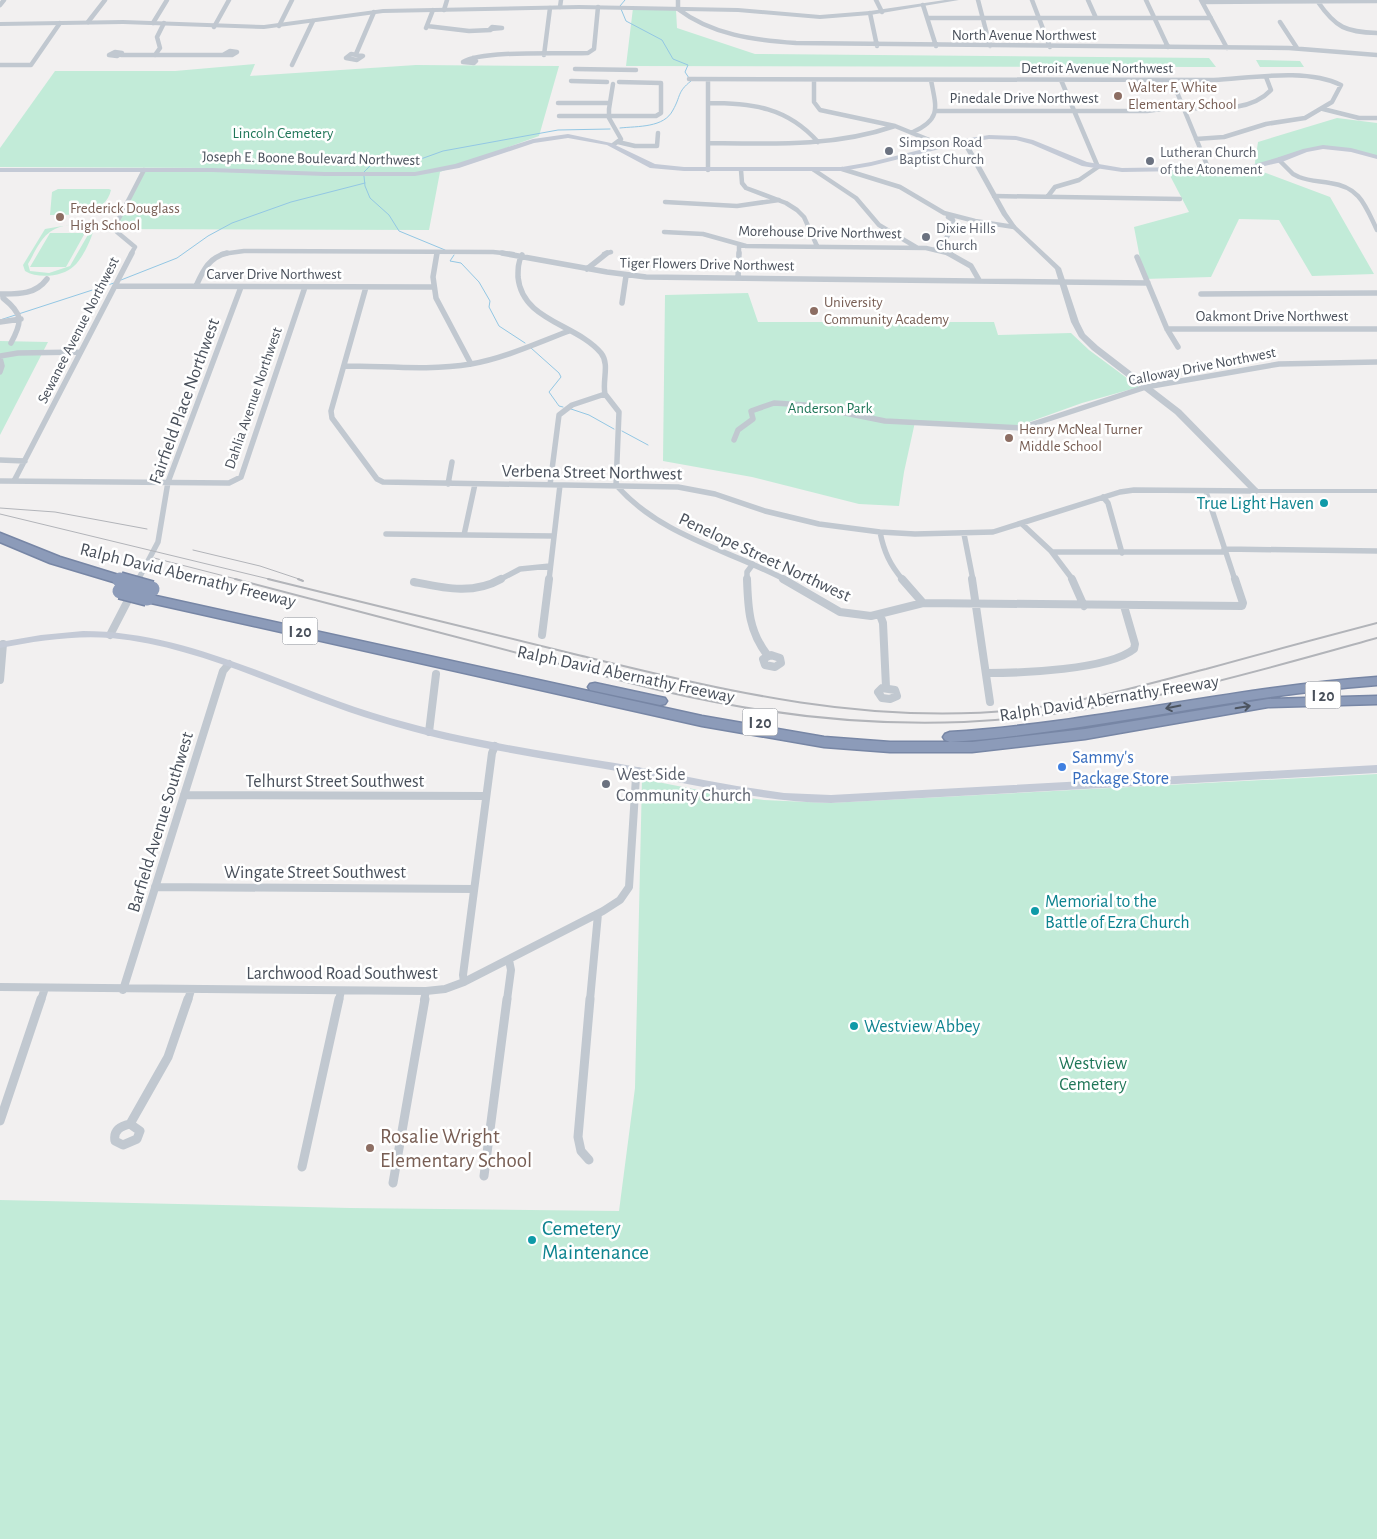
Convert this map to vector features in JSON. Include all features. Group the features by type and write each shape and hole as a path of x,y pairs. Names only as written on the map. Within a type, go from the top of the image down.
{"highway":[{"name":"Ralph David Abernathy Freeway","path":"0,537 118,585"},
{"name":"Ralph David Abernathy Freeway","path":"0,547 79,579 118,585 453,666 745,730 824,742 890,747 972,746 1041,740 1268,703"},
{"name":"Ralph David Abernathy Freeway","path":"149,593 704,711 764,723 833,732 908,737 994,735 1110,720 1198,702 1299,688 1377,681"},
{"path":"1198,702 1219,694 1270,684 1377,673"},
{"name":"I 20","path":"1268,703 1315,696 1377,691"},
{"path":"1268,703 1377,700"}],"main road":[{"name":"Joseph E. Boone Boulevard Northwest","path":"0,170 415,174 456,166 544,138 578,137 615,144 652,166 708,170 842,169 989,137 1023,139 1042,145 1076,161 1098,167 1122,170 1248,168 1279,160 1305,150 1323,147 1351,150 1377,157"},
{"path":"1,645 63,636 110,635 150,642 228,664 347,708 429,732 757,795 815,799 1377,768"}],"street":[{"path":"0,5 4,0"},
{"path":"88,22 105,0"},
{"path":"153,23 167,0"},
{"path":"214,27 229,0"},
{"path":"280,26 292,0"},
{"path":"444,10 447,0"},
{"path":"560,7 561,0"},
{"path":"678,0 678,9"},
{"path":"876,0 882,12"},
{"path":"0,25 88,22 164,23 214,27 280,26 374,12 560,7 738,10 810,17 882,12 956,0"},
{"path":"978,0 981,18 990,46"},
{"path":"1032,0 1050,47"},
{"path":"1088,0 1096,18"},
{"path":"1146,0 1168,47"},
{"path":"1200,0 1377,2"},
{"path":"1200,0 1227,48"},
{"path":"1318,2 1339,28 1354,32 1377,33"},
{"path":"923,5 936,46"},
{"path":"473,58 491,55 581,54 593,50 598,7"},
{"path":"544,55 550,8"},
{"name":"North Avenue Northwest","path":"678,9 687,18 700,24 751,38 806,44 1297,48 1377,55"},
{"path":"433,10 426,28 469,31 491,30"},
{"path":"356,54 374,12"},
{"path":"870,13 876,46"},
{"path":"928,18 1211,18"},
{"path":"292,66 313,21"},
{"path":"1280,22 1297,48"},
{"path":"0,65 31,65 60,23"},
{"path":"155,55 160,48 157,37 164,23"},
{"path":"121,55 223,55"},
{"path":"575,70 636,70"},
{"path":"615,70 611,82 608,110 611,123 620,134 621,140 615,144"},
{"name":"Pinedale Drive Northwest","path":"937,111 1148,111 1223,107 1260,100 1268,96 1271,90 1266,78"},
{"name":"Detroit Avenue Northwest","path":"691,79 1172,80 1321,78 1337,82 1341,88 1332,102 1305,118 1266,124 1231,136 1196,139"},
{"path":"708,80 708,170"},
{"path":"814,80 814,102 820,110 895,126 944,146"},
{"path":"913,132 931,122 937,111 931,80"},
{"path":"1048,196 1056,187 1079,180 1098,167 1072,111 1061,80"},
{"path":"1172,80 1209,170"},
{"path":"559,116 656,116 661,113 661,83 572,81"},
{"path":"558,103 610,103"},
{"path":"708,103 749,104 762,107 794,122 818,142"},
{"path":"1323,109 1359,118 1377,118"},
{"path":"708,143 818,142 849,138 895,126"},
{"path":"615,144 657,146 658,133"},
{"path":"964,141 1004,214 1014,227 1058,268 1075,322 1082,335 1095,348 1178,412 1256,491 1377,491"},
{"path":"1279,160 1290,173 1299,178 1340,184 1356,190 1377,230"},
{"path":"842,169 900,187 944,213 953,220 954,226"},
{"name":"Sewanee Avenue Northwest","path":"14,481 135,247 117,232 115,226 144,170"},
{"path":"741,170 742,183 746,188 779,200 801,213 817,246"},
{"path":"814,170 856,198 878,225 915,244 916,247"},
{"path":"994,196 1180,199"},
{"path":"665,202 699,203 739,208 779,200"},
{"path":"944,213 975,221 1014,227"},
{"path":"935,249 942,243 954,226 975,221"},
{"name":"Morehouse Drive Northwest","path":"664,232 704,234 739,245 916,247 935,249 968,263 976,271 978,280"},
{"path":"738,278 739,245"},
{"name":"Tiger Flowers Drive Northwest","path":"196,286 209,261 220,255 234,252 494,252 522,255 626,276 1148,282"},
{"path":"437,252 432,276 436,298 471,364"},
{"path":"587,269 604,254 611,252"},
{"path":"522,255 519,258 517,278 522,295 537,310 595,346 603,355 606,364 603,389 619,412 616,485"},
{"path":"1137,256 1167,329 1178,347"},
{"path":"622,303 626,276"},
{"path":"11,343 20,328 21,319 17,310 3,298 2,294 22,294 34,291 43,286 47,279"},
{"name":"Carver Drive Northwest","path":"115,286 433,287"},
{"name":"Fairfield Place Northwest","path":"110,635 158,542 168,482 241,287"},
{"name":"Dahlia Avenue Northwest","path":"168,482 229,483 241,477 305,287"},
{"name":"Verbena Street Northwest","path":"366,287 331,411 332,418 377,479 390,484 662,486 692,489 799,520 840,528 880,532 964,534 993,532 1134,490 1256,491"},
{"path":"1201,294 1377,293"},
{"path":"0,322 21,319"},
{"name":"Oakmont Drive Northwest","path":"1167,329 1377,329"},
{"path":"344,366 446,366 471,364 569,331"},
{"path":"0,372 2,366 0,357 32,352 80,352"},
{"name":"Calloway Drive Northwest","path":"734,440 734,433 739,427 753,419 751,411 774,403 805,404 885,421 1013,429 1027,427 1146,387 1279,364 1377,362"},
{"path":"550,485 559,415 572,405 605,394"},
{"path":"0,460 25,461"},
{"path":"448,484 452,462"},
{"path":"1,481 168,482"},
{"path":"464,535 475,484"},
{"path":"542,635 560,485"},
{"name":"Penelope Street Northwest","path":"616,485 642,510 670,529 782,578 840,612 861,616 880,615 923,603 1239,606 1243,603 1225,551"},
{"path":"1206,492 1225,551"},
{"path":"1103,498 1108,503 1122,553"},
{"path":"1022,524 1039,538 1074,579 1084,606"},
{"path":"880,532 882,549 891,567 923,603"},
{"path":"386,534 554,536"},
{"path":"964,534 977,604 990,702"},
{"path":"1052,552 1377,551"},
{"path":"753,564 747,572 749,622 754,638 768,656"},
{"path":"414,582 448,589 469,590 494,583 520,569 550,566"},
{"path":"987,673 1026,673 1060,670 1095,663 1129,653 1134,649 1135,644 1124,606"},
{"path":"880,615 883,623 886,687"},
{"path":"0,680 1,645"},
{"name":"Barfield Avenue Southwest","path":"123,990 223,671 228,664"},
{"path":"429,732 436,674"},
{"path":"464,982 463,975 486,796 492,753 496,746"},
{"name":"Larchwood Road Southwest","path":"0,988 445,990 509,960 619,902 629,887 636,777 638,771"},
{"name":"Telhurst Street Southwest","path":"184,795 486,796"},
{"name":"Wingate Street Southwest","path":"155,887 474,889"},
{"path":"589,1160 581,1151 578,1137 598,914"},
{"path":"484,1176 511,970 509,960"},
{"path":"0,1121 45,988"},
{"path":"130,1124 138,1105 159,1074 169,1055 191,990"},
{"path":"302,1167 341,991"},
{"path":"393,1183 426,991"}],"green space":[{"path":"633,8 676,10 677,28 755,54 1209,58 1216,67 626,66"},
{"path":"1256,60 1300,61 1304,67 1260,67"},
{"name":"Lincoln Cemetery","path":"255,64 250,76 416,65 559,66 539,136 440,172 429,230 114,229 145,171 213,168 0,167 0,148 55,71 175,71"},
{"path":"1337,118 1377,123 1377,158 1342,149 1314,149 1288,156 1255,169 1330,197 1374,274 1312,276 1279,220 1239,219 1211,277 1144,279 1134,227 1189,212 1166,168 1254,169 1258,142"},
{"path":"58,189 111,190 108,199 95,209 77,214 50,215 52,192"},
{"path":"74,224 88,226 93,232 83,255 69,270 50,276 30,274 25,271 23,265 45,229","holes":["69,225 80,226 89,230 89,233 70,266 49,273 30,271 28,264 43,238 61,227"]},
{"path":"50,233 85,233 66,267 30,267"},
{"name":"Anderson Park","path":"748,293 758,322 994,322 998,335 1071,333 1089,350 1139,387 1082,403 1018,426 915,422 899,506 859,504 752,477 663,461 665,295"},
{"path":"0,341 48,342 0,435"},
{"name":"Westview Cemetery","path":"1377,774 1377,1539 0,1539 0,1200 350,1208 619,1211 635,1088 642,779 719,794 764,800 829,803"}],"waterway":[{"path":"620,6 625,0"},
{"path":"620,128 650,125 663,120 669,116 683,88 691,81 685,72 688,65 673,59 662,40 626,21 621,9"},
{"path":"389,159 418,160 443,151 558,130 610,129"},
{"path":"364,172 372,164 381,160"},
{"path":"364,176 365,183"},
{"path":"121,280 177,258 208,236 232,223 291,202 365,183"},
{"path":"365,183 370,198 389,215 399,231 445,250"},
{"path":"454,255 450,261 461,263 479,282 490,301 489,307 499,326 525,343"},
{"path":"0,320 114,283"},
{"path":"531,348 559,373 561,377 549,392 559,406 563,407"},
{"path":"571,409 589,415 614,429"},
{"path":"622,431 648,445"}],"railway":[{"path":"0,508 55,512 147,529"},
{"path":"0,514 273,580"},
{"path":"193,550 260,566 302,580"},
{"path":"154,558 240,580"},
{"path":"235,579 613,679 703,700 814,717 889,722 964,722 1069,712 1121,703 1224,680 1377,638"},
{"path":"268,579 688,681 795,702 849,709 904,713 1017,710 1065,703 1159,681 1377,623"},
{"path":"298,579 303,581"}],"place":[{"name":"Walter F. White Elementary School","path":"1118,96"},
{"name":"Simpson Road Baptist Church","path":"889,151"},
{"name":"Lutheran Church of the Atonement","path":"1150,161"},
{"name":"Frederick Douglass High School","path":"60,217"},
{"name":"Dixie Hills Church","path":"926,237"},
{"name":"University Community Academy","path":"814,311"},
{"name":"Henry McNeal Turner Middle School","path":"1009,438"},
{"name":"True Light Haven","path":"1324,503"},
{"name":"Sammy's Package Store","path":"1062,767"},
{"name":"West Side Community Church","path":"606,784"},
{"name":"Memorial to the Battle of Ezra Church","path":"1035,911"},
{"name":"Westview Abbey","path":"854,1026"},
{"name":"Rosalie Wright Elementary School","path":"370,1148"},
{"name":"Cemetery Maintenance","path":"532,1240"}]}
